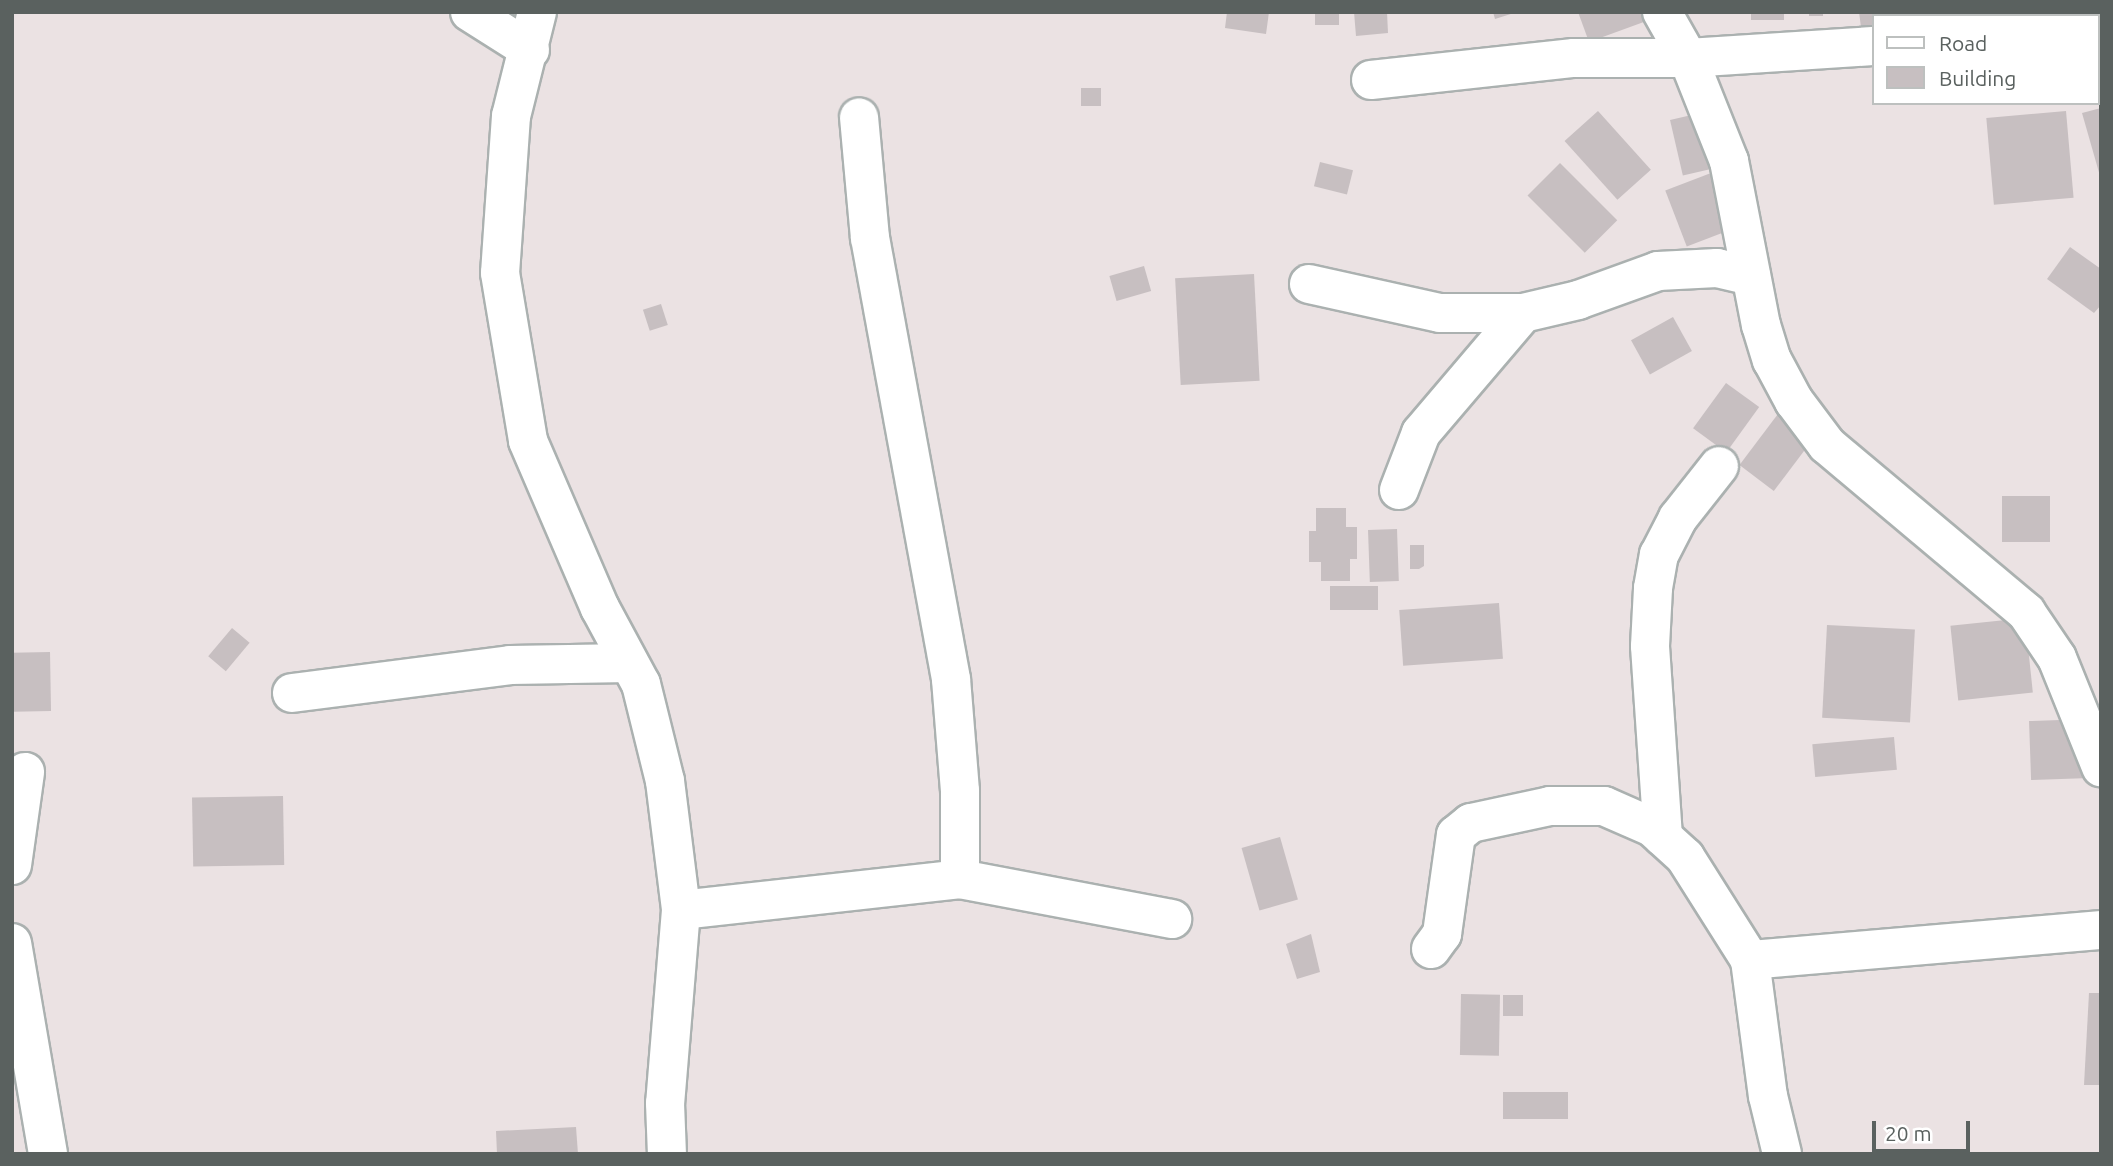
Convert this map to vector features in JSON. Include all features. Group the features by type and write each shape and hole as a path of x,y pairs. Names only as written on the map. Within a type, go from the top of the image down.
{"street":[{"path":"470,12 530,50"},
{"path":"537,12 530,50 511,116 502,286 528,441 600,608 641,684 665,781 681,910 665,1103 667,1154"},
{"path":"1662,12 1688,58 1728,161 1751,276 1772,360 1794,401 1826,445 2026,612 2057,658 2101,766"},
{"path":"1371,80 1574,58 1688,58 1871,46"},
{"path":"859,117 870,238 951,679 960,791 960,879"},
{"path":"1309,284 1440,313 1523,313 1578,300 1658,271 1717,268 1751,276"},
{"path":"1399,490 1421,433 1523,313"},
{"path":"1663,837 1650,646 1653,588 1659,555 1678,518 1719,466"},
{"path":"292,693 510,665 629,663"},
{"path":"12,865 25,772"},
{"path":"1431,949 1442,934 1456,835 1471,823 1550,806 1604,806 1652,827 1685,858 1750,960 1768,1096 1782,1154"},
{"path":"681,910 960,879 1172,919"},
{"path":"1750,960 2101,930"},
{"path":"12,943 48,1154"}],"building":[{"path":"1227,12 1269,12 1266,34 1225,28"},
{"path":"1315,12 1339,12 1339,25 1315,25"},
{"path":"1354,12 1387,12 1388,33 1356,36"},
{"path":"1493,12 1514,12 1514,13 1495,19"},
{"path":"1578,12 1650,12 1652,19 1589,42"},
{"path":"1751,12 1784,12 1784,20 1751,20"},
{"path":"1809,12 1823,12 1823,16 1809,16"},
{"path":"1859,12 1926,12 1871,14 1871,34 1862,35"},
{"path":"1999,12 2018,12 2018,14"},
{"path":"1081,88 1101,88 1101,106 1081,106"},
{"path":"2101,108 2101,175 2100,176 2082,113"},
{"path":"1598,111 1651,170 1617,200 1565,141"},
{"path":"1709,111 1722,167 1683,176 1670,120"},
{"path":"2066,111 2074,198 1994,205 1986,118"},
{"path":"1320,162 1353,170 1347,194 1314,186"},
{"path":"1560,163 1617,220 1585,253 1527,196"},
{"path":"1711,173 1733,229 1687,247 1665,191"},
{"path":"2070,247 2101,269 2101,305 2094,313 2047,279"},
{"path":"1144,266 1151,291 1117,301 1109,276"},
{"path":"1254,274 1260,381 1181,385 1175,278"},
{"path":"661,304 668,325 650,331 643,310"},
{"path":"1673,317 1692,351 1650,374 1631,340"},
{"path":"1726,383 1759,407 1726,452 1693,428"},
{"path":"1781,410 1815,436 1774,491 1739,465"},
{"path":"2002,496 2050,496 2050,542 2002,542"},
{"path":"1316,508 1346,508 1346,527 1357,527 1357,559 1350,559 1350,581 1321,581 1321,562 1309,562 1309,531 1316,531"},
{"path":"1397,529 1399,581 1370,582 1368,530"},
{"path":"1410,545 1424,545 1424,566 1419,569 1410,569"},
{"path":"1330,586 1378,586 1378,610 1330,610"},
{"path":"1499,603 1503,659 1403,666 1399,610"},
{"path":"2025,618 2033,693 1958,700 1950,626"},
{"path":"1827,625 1915,630 1910,722 1822,718"},
{"path":"232,628 250,643 226,671 208,656"},
{"path":"50,652 51,711 13,712 12,653"},
{"path":"2088,719 2090,778 2031,780 2029,721"},
{"path":"1894,737 1897,770 1815,777 1812,744"},
{"path":"283,796 284,865 193,867 192,798"},
{"path":"1280,837 1298,899 1259,911 1242,848"},
{"path":"1311,934 1320,972 1297,979 1286,944"},
{"path":"2089,993 2101,993 2101,1085 2084,1085"},
{"path":"1461,994 1500,995 1499,1056 1460,1055"},
{"path":"1503,995 1523,995 1523,1016 1503,1016"},
{"path":"1503,1092 1568,1092 1568,1119 1503,1119"},
{"path":"576,1127 578,1154 497,1154 496,1131"}]}
